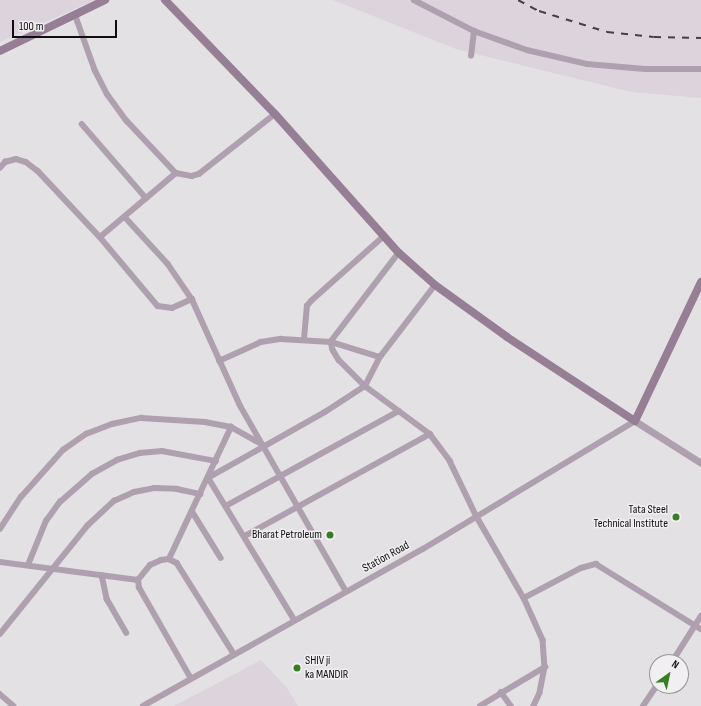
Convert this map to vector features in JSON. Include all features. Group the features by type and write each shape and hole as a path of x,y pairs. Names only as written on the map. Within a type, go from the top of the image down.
{"main road":[{"path":"0,51 105,0"},
{"path":"165,0 275,114 399,253 435,285 507,337 635,421 701,282"}],"street":[{"path":"414,0 474,31 527,50 587,64 645,69 701,69"},
{"path":"75,14 89,57 108,95 127,120 176,173 192,176 199,174 275,114"},
{"path":"471,56 474,31"},
{"path":"82,124 146,198"},
{"path":"0,168 5,162 16,159 26,162 52,184 100,237 158,306 172,308 192,299"},
{"path":"100,237 176,173"},
{"path":"125,216 172,270 192,299 240,405 346,591"},
{"path":"304,339 307,306 384,236"},
{"path":"331,342 399,253"},
{"path":"208,478 365,386 380,357 435,285"},
{"path":"219,360 261,342 281,339 304,339 331,342 380,357"},
{"path":"331,342 339,360 365,386 430,434 450,461 477,517 524,598 543,640 545,667 540,693 534,706"},
{"path":"226,506 399,411"},
{"path":"0,529 2,522 41,472 63,450 86,434 112,424 141,418 178,419 231,427 264,446"},
{"path":"635,421 701,463"},
{"name":"Station Road","path":"143,706 477,517 635,421"},
{"path":"138,580 150,565 169,559 231,427"},
{"path":"245,536 430,434"},
{"path":"28,565 46,521 60,502 92,474 117,460 140,453 162,451 216,461"},
{"path":"208,478 245,536 294,620"},
{"path":"0,634 55,569 87,526 114,501 134,492 154,488 177,489 200,494"},
{"path":"192,511 221,558"},
{"path":"169,559 183,570 234,654"},
{"path":"0,562 138,580"},
{"path":"524,598 582,568 596,564 701,629"},
{"path":"102,575 107,599 127,633"},
{"path":"138,580 144,600 191,679"},
{"path":"677,654 701,616"},
{"path":"480,706 501,692 545,667"},
{"path":"501,692 511,706"},
{"path":"0,694 14,706"},
{"path":"643,706 651,694"}],"shaded area":[{"path":"0,0 95,0 0,42"},
{"path":"333,0 701,0 701,98 631,92 456,49"},
{"path":"261,660 287,688 298,706 174,706"}],"railway":[{"path":"518,0 539,11 607,32 654,37 701,38"}],"place":[{"name":"Tata Steel Technical Institute","path":"676,517"},
{"name":"Bharat Petroleum","path":"330,535"},
{"name":"SHIV ji ka MANDIR","path":"297,668"}]}
